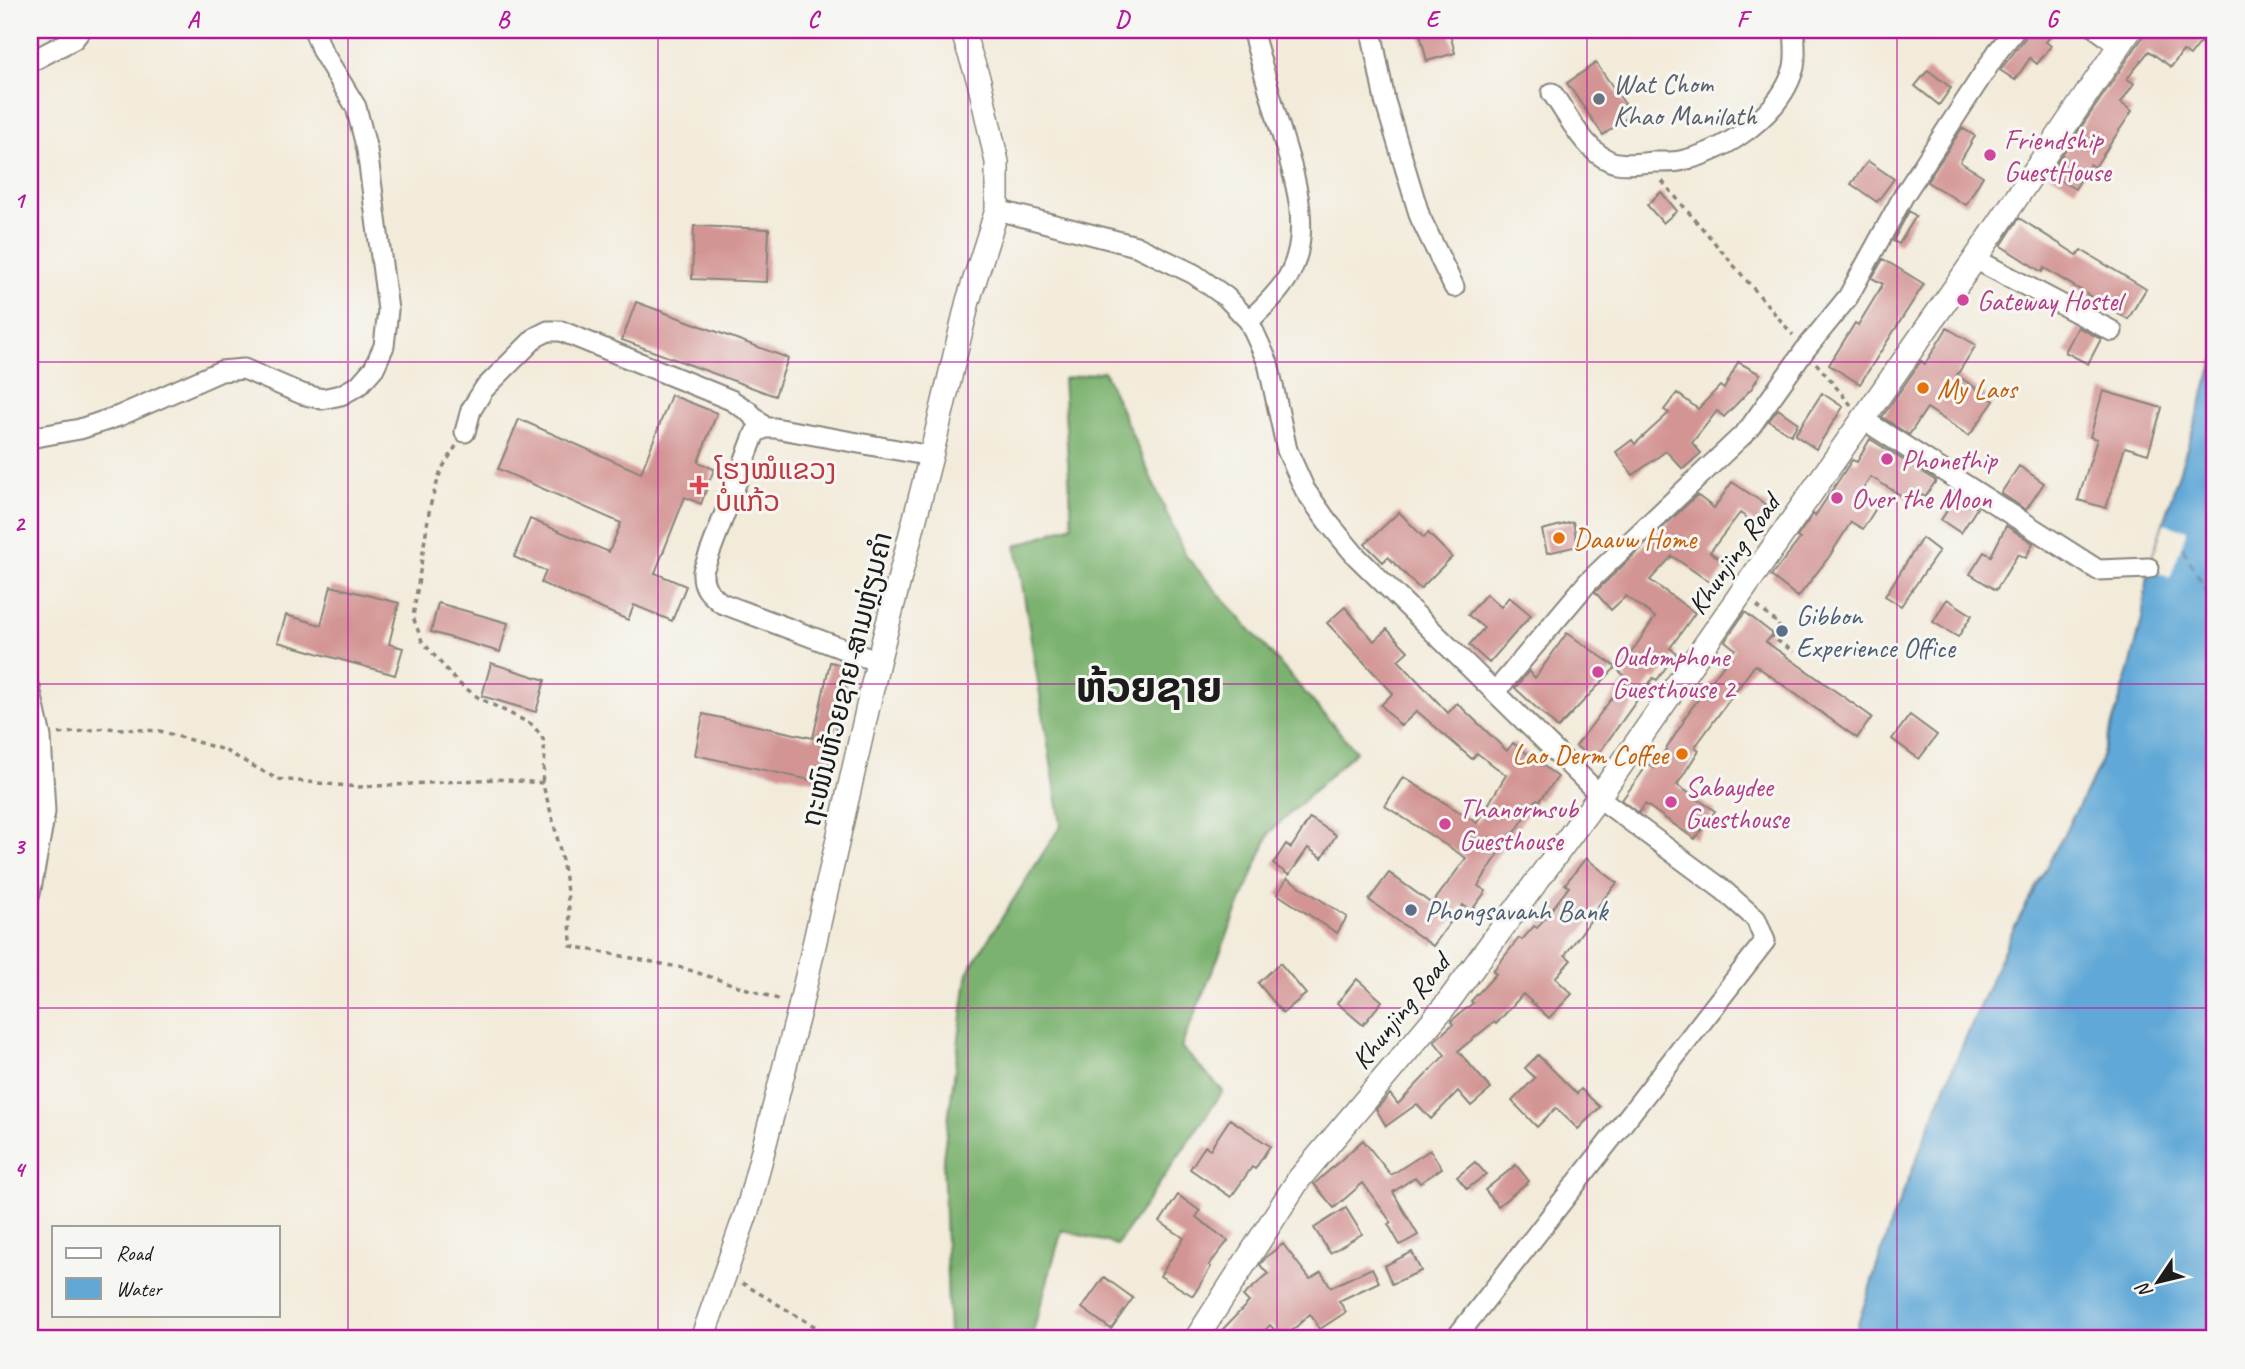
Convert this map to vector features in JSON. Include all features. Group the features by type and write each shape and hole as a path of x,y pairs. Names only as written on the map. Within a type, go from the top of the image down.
{"main road":[{"name":"ຖະໜົນຫ້ວຍຊາຍ-ສາມຫຼ່ຽມຄຳ","path":"702,1339 749,1205 800,1007 878,662 968,301 996,209 997,162 979,81 962,30"},
{"name":"Khunjing Road","path":"1196,1339 1299,1179 1445,1006 1599,796 1864,420 2124,38"}],"street":[{"path":"30,62 74,39 80,30"},
{"path":"30,438 80,429 119,416 221,371 244,369 302,394 322,399 341,395 359,385 374,368 384,346 388,310 367,150 356,107 322,51 314,30"},
{"path":"1249,321 1277,293 1289,275 1296,258 1301,228 1297,188 1252,30"},
{"path":"1371,30 1385,102 1420,216 1454,287"},
{"path":"1552,93 1589,145 1613,163 1682,161 1711,152 1741,135 1765,114 1783,91 1794,66 1794,30"},
{"path":"1496,691 1588,582 1748,430 1805,350 1848,297 1904,195 1998,51 2015,30"},
{"path":"2098,30 2124,38"},
{"path":"996,209 1136,246 1194,274 1226,297 1249,321 1268,363 1287,450 1305,490 1356,556 1496,691 1599,796 1722,889 1756,919 1765,941 1455,1339"},
{"path":"1975,259 2112,331"},
{"path":"465,432 471,410 484,389 536,337 548,331 561,331 731,400 748,411 765,428"},
{"path":"1864,420 2098,569 2149,568"},
{"path":"878,662 721,603 710,594 702,582 703,571 754,433 765,428 931,456"},
{"path":"30,688 41,737 45,812 30,894"}],"path":[{"path":"1646,163 1864,420"},
{"path":"465,432 441,470 430,506 413,617 422,641 457,682 479,698 533,725 543,740 545,755 542,783 550,808 570,910 571,946 683,968 800,1007"},
{"path":"1742,594 1780,625 1772,637 1794,652"},
{"path":"41,737 106,728 160,731 224,750 277,779 359,787 496,779 542,783"},
{"path":"725,1273 836,1339"}],"green space":[{"path":"1104,371 1185,555 1356,751 1270,832 1181,1047 1223,1091 1117,1245 1062,1230 1031,1339 949,1339 943,1158 968,971 1061,825 1016,546 1072,525 1063,379"}],"water":[{"path":"2215,359 2215,1339 1853,1339 1891,1223 1951,1072 2010,936 2098,769 2131,664 2142,619 2149,568"}],"pier":[{"path":"2164,523 2187,530 2170,578 2149,568"}],"building":[{"path":"1419,30 1449,30 1455,53 1427,61"},
{"path":"2027,30 2055,30 2046,42 2051,46 2037,64 2030,58 2015,80 2000,70 2025,38"},
{"path":"2144,30 2210,30 2190,56 2183,51 2171,67 2149,51 2127,79 2134,83 2121,103 2132,111 2095,167 2090,164 2075,189 2049,174 2142,38"},
{"name":"Wat Chom Khao Manilath","path":"1596,63 1632,114 1603,135 1567,83"},
{"path":"1928,70 1951,88 1939,105 1915,86"},
{"path":"1962,128 1975,136 1960,162 1983,176 1966,205 1927,182"},
{"path":"1868,161 1894,179 1877,202 1851,184"},
{"path":"1661,192 1677,211 1663,223 1647,205"},
{"path":"1909,211 1916,216 1899,244 1893,241"},
{"path":"2019,218 2077,255 2081,250 2146,289 2128,319 2044,268 2042,272 2001,246"},
{"path":"694,226 769,229 767,282 692,279"},
{"path":"1883,259 1924,284 1860,384 1829,365 1883,284 1872,278"},
{"path":"636,302 788,358 775,396 622,340"},
{"path":"2078,327 2101,339 2088,364 2065,352"},
{"path":"1947,328 1976,345 1957,375 1994,401 1969,436 1927,408 1909,435 1882,417 1921,361 1925,364"},
{"path":"1738,362 1760,374 1752,388 1724,417 1717,411 1692,443 1701,453 1683,469 1666,451 1633,475 1616,452 1632,440 1635,444 1669,413 1664,410 1677,393 1698,409 1720,386 1724,389"},
{"path":"2103,391 2162,408 2148,454 2125,447 2106,508 2078,500 2097,439 2090,437"},
{"path":"1822,393 1843,407 1816,449 1795,435"},
{"path":"671,395 717,413 698,462 714,469 701,504 685,497 655,573 686,586 672,621 634,605 628,620 541,583 546,571 514,557 530,519 609,552 621,523 498,469 519,419 641,473"},
{"path":"1778,409 1798,423 1791,435 1769,421"},
{"path":"1870,439 1936,481 1915,504 1871,477 1861,492 1878,505 1863,529 1851,522 1829,557 1798,597 1771,576 1800,539 1797,537 1813,514 1815,516 1852,460 1857,462"},
{"path":"2019,466 2044,483 2026,510 2001,493"},
{"path":"1732,482 1768,506 1756,524 1740,513 1710,552 1728,565 1714,585 1672,556 1650,580 1695,613 1670,648 1676,653 1657,680 1653,678 1594,760 1576,746 1627,678 1619,671 1655,617 1626,596 1611,610 1595,592 1697,495 1714,508"},
{"path":"1957,495 1977,508 1961,533 1941,520"},
{"path":"1399,512 1424,538 1428,533 1452,557 1420,589 1388,557 1383,562 1365,544"},
{"path":"1573,522 1578,546 1547,553 1542,530"},
{"path":"2006,526 2033,543 2026,558 2018,554 1996,590 1970,574 1984,552 1991,556"},
{"path":"1922,538 1939,551 1901,606 1885,596"},
{"path":"331,586 399,603 389,644 403,648 395,675 278,642 286,615 321,625"},
{"path":"1486,594 1501,607 1509,597 1531,615 1489,663 1469,645 1484,628 1468,615"},
{"path":"1947,599 1972,615 1958,637 1933,622"},
{"path":"438,603 508,623 500,652 431,632"},
{"path":"1345,607 1374,641 1387,629 1408,651 1398,660 1448,713 1457,703 1507,751 1513,743 1558,777 1539,801 1537,799 1514,834 1512,833 1478,886 1486,891 1471,911 1463,905 1433,946 1369,900 1389,873 1432,904 1466,858 1385,806 1403,777 1477,823 1506,775 1477,753 1472,759 1417,711 1401,726 1381,705 1393,693 1327,623"},
{"path":"1745,612 1773,634 1766,642 1872,717 1857,738 1755,665 1695,747 1699,750 1677,785 1715,811 1695,839 1645,804 1639,813 1622,800 1648,764 1654,768 1683,720 1735,649 1725,641"},
{"path":"1567,633 1616,667 1558,728 1515,688 1529,671 1535,678"},
{"path":"830,662 850,667 824,783 695,755 703,714 813,738"},
{"path":"491,663 545,680 536,712 482,696"},
{"path":"1910,715 1937,735 1919,759 1892,739"},
{"path":"1310,818 1336,835 1322,858 1308,848 1289,875 1273,864 1286,844 1291,848"},
{"path":"1586,858 1617,883 1593,912 1595,914 1565,955 1571,960 1555,978 1572,994 1549,1018 1523,994 1496,1024 1494,1022 1458,1051 1491,1089 1471,1106 1458,1091 1431,1119 1417,1104 1386,1126 1376,1109 1390,1094 1398,1104 1445,1055 1434,1041 1453,1024 1451,1021 1473,1003 1471,1001 1496,974 1493,971 1519,938 1522,940 1534,926 1537,928 1569,887 1565,884"},
{"path":"1287,878 1347,917 1337,933 1277,894"},
{"path":"1280,963 1306,994 1283,1013 1258,983"},
{"path":"1357,979 1382,1001 1363,1025 1337,1003"},
{"path":"1538,1055 1577,1094 1581,1089 1600,1107 1578,1129 1556,1108 1537,1127 1512,1101 1535,1078 1525,1068"},
{"path":"1230,1119 1270,1146 1231,1197 1190,1169 1205,1146 1210,1149"},
{"path":"1363,1140 1391,1175 1430,1150 1442,1168 1420,1183 1415,1177 1393,1192 1418,1235 1400,1245 1388,1224 1391,1222 1363,1183 1334,1208 1314,1184"},
{"path":"1475,1162 1486,1174 1467,1189 1457,1177"},
{"path":"1516,1165 1529,1181 1498,1206 1485,1190"},
{"path":"1178,1195 1200,1211 1196,1217 1228,1241 1209,1265 1211,1267 1193,1296 1160,1276 1184,1238 1160,1222"},
{"path":"1346,1208 1362,1234 1330,1253 1314,1228"},
{"path":"1283,1244 1310,1279 1321,1272 1331,1287 1372,1268 1379,1282 1339,1301 1346,1312 1320,1329 1310,1314 1283,1339 1270,1325 1257,1339 1234,1339 1223,1329 1249,1302 1243,1296 1268,1274 1260,1265"},
{"path":"1412,1252 1421,1271 1392,1284 1384,1266"},
{"path":"1104,1277 1133,1298 1111,1329 1082,1308"}],"ferry route":[{"path":"2182,546 2215,608"}],"place":[{"name":"Wat Chom Khao Manilath","path":"1599,99"},
{"name":"Friendship GuestHouse","path":"1990,155"},
{"name":"Gateway Hostel","path":"1963,300"},
{"name":"My Laos","path":"1923,388"},
{"name":"Phonethip","path":"1887,459"},
{"name":"ໂຮງໝໍແຂວງ ບໍ່ແກ້ວ","path":"699,485"},
{"name":"Over the Moon","path":"1837,498"},
{"name":"Daauw Home","path":"1559,538"},
{"name":"Gibbon Experience Office","path":"1782,631"},
{"name":"Oudomphone Guesthouse 2","path":"1598,672"},
{"name":"Lao Derm Coffee","path":"1682,754"},
{"name":"Sabaydee Guesthouse","path":"1671,802"},
{"name":"Thanormsub Guesthouse","path":"1445,824"},
{"name":"Phongsavanh Bank","path":"1411,910"}],"district":[{"name":"ຫ້ວຍຊາຍ","path":"1149,687"}]}
